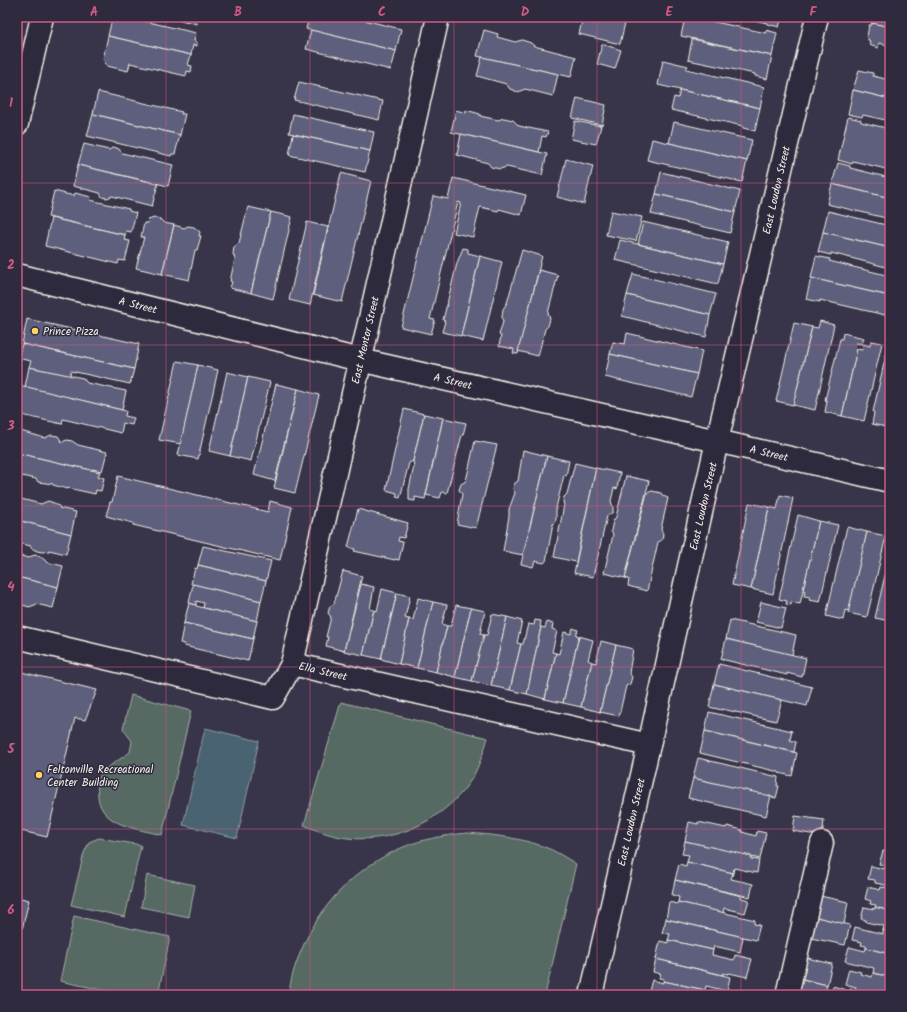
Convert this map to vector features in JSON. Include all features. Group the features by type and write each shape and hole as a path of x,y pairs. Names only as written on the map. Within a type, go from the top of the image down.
{"street":[{"path":"17,124 42,17"},
{"name":"East Mentor Street","path":"292,664 438,17"},
{"name":"East Loudon Street","path":"590,995 649,745 717,440 817,17"},
{"name":"A Street","path":"17,276 360,360 717,440 890,481"},
{"name":"Ella Street","path":"17,637 273,698 292,664 649,745"},
{"path":"787,995 822,843"}],"green space":[{"path":"131,695 191,711 162,835 132,828 113,820 100,806 98,784 102,772 130,752 132,741 123,729"},
{"path":"341,702 488,738 474,775 451,804 420,825 403,832 384,837 366,839 347,838 325,833 304,825"},
{"path":"467,833 500,836 521,840 552,850 576,864 545,995 289,995 290,984 295,967 309,933 319,916 344,886 359,873 392,852 425,840"},
{"path":"99,838 141,845 125,917 71,905 84,853 89,842"},
{"path":"147,875 195,885 189,917 141,907"},
{"path":"74,916 170,937 158,995 126,995 60,981"}],"water":[{"path":"205,728 259,741 237,838 183,825"}],"building":[{"path":"115,17 127,17 196,33 194,41 197,42 197,46 193,45 191,55 108,36 112,19"},
{"path":"169,17 199,17 197,24"},
{"path":"309,17 351,17 401,29 396,51 306,29"},
{"path":"583,17 600,17 625,23 620,44 579,34"},
{"path":"685,17 692,17 766,33 766,30 777,33 772,56 681,36"},
{"path":"741,17 782,17 779,27"},
{"path":"873,17 890,17 890,27 871,23"},
{"path":"872,23 890,27 890,46 879,43 878,48 869,45 870,41 867,37 869,25 872,25"},
{"path":"311,30 396,51 391,70 306,49"},
{"path":"484,30 498,34 497,37 515,42 522,40 531,43 534,46 576,57 571,77 477,56"},
{"path":"108,36 191,55 188,65 192,66 191,72 187,71 186,76 130,63 128,71 107,66 103,59"},
{"path":"692,39 772,56 767,79 755,76 755,74 688,60"},
{"path":"602,44 621,50 615,69 597,64"},
{"path":"482,57 558,74 553,96 525,89 518,92 510,89 506,84 477,76"},
{"path":"663,60 688,66 686,69 764,87 760,108 658,85"},
{"path":"859,70 873,73 873,76 890,80 890,99 853,90"},
{"path":"299,82 383,101 379,120 294,100"},
{"path":"680,90 760,108 755,131 743,128 743,126 671,110 674,97 678,98"},
{"path":"853,90 890,99 890,121 863,115 862,117 848,114"},
{"path":"98,92 182,112 181,114 185,114 180,135 93,114"},
{"path":"577,98 606,105 602,125 572,118"},
{"path":"456,110 466,113 466,110 480,114 480,116 498,120 504,118 513,120 519,126 548,132 546,137 542,136 539,152 451,132"},
{"path":"93,114 180,135 175,154 172,154 171,156 87,136"},
{"path":"293,114 374,132 370,151 289,133"},
{"path":"848,117 861,120 861,122 890,129 890,170 853,161 852,164 838,160"},
{"path":"575,121 601,126 596,144 571,139"},
{"path":"674,122 752,140 747,161 669,143"},
{"path":"293,134 370,151 365,172 289,155"},
{"path":"461,134 547,154 542,175 507,167 500,169 491,167 488,163 457,155"},
{"path":"652,139 747,161 742,182 647,160"},
{"path":"84,144 109,150 114,147 119,149 122,153 173,165 168,186 78,165"},
{"path":"566,159 593,166 584,204 557,197"},
{"path":"838,163 850,166 850,168 890,178 890,198 832,184"},
{"path":"78,165 158,184 152,206 112,196 107,198 102,197 100,193 73,186"},
{"path":"661,172 740,191 735,212 656,194"},
{"path":"341,173 371,181 342,302 313,295"},
{"path":"453,178 526,195 521,215 499,209 498,211 480,207 473,237 454,233 461,203 458,202 430,319 435,320 431,334 401,327 433,196 448,199"},
{"path":"832,184 890,198 890,219 827,204"},
{"path":"54,191 74,196 75,193 91,197 90,200 129,209 129,211 136,213 131,232 126,231 125,235 48,217"},
{"path":"656,194 735,212 730,233 651,214"},
{"path":"248,207 271,212 251,293 230,288 235,259 233,254 234,247 239,243"},
{"path":"611,211 642,217 636,241 606,235"},
{"path":"828,211 890,226 890,248 823,232"},
{"path":"271,212 292,217 273,299 251,293"},
{"path":"51,218 125,235 124,240 130,241 125,261 119,260 118,264 45,246"},
{"path":"154,218 161,220 164,223 174,225 162,274 136,268 144,237 141,237 144,223 147,223 148,220"},
{"path":"307,222 328,227 310,305 289,300"},
{"path":"643,222 728,242 723,264 638,244"},
{"path":"174,225 184,228 188,226 194,227 200,232 199,236 201,236 197,250 195,250 189,280 162,274"},
{"path":"823,232 890,248 890,268 831,253 831,255 818,252"},
{"path":"620,240 723,264 718,284 615,260"},
{"path":"463,248 468,249 468,253 480,256 461,336 442,332 445,321 443,320 457,263"},
{"path":"522,250 542,256 518,354 513,353 514,349 499,346 501,336 499,335 503,322 503,309 507,303"},
{"path":"480,256 502,262 483,341 461,336"},
{"path":"816,256 830,259 829,261 890,276 889,296 811,278"},
{"path":"539,270 558,275 548,313 550,319 548,326 545,329 538,356 518,351"},
{"path":"633,274 716,294 710,315 627,295"},
{"path":"811,278 889,296 885,315 820,300 820,302 806,299"},
{"path":"627,295 710,315 706,337 622,316"},
{"path":"27,319 139,344 134,369 22,344"},
{"path":"820,321 834,325 815,410 793,405 812,327 818,328"},
{"path":"794,323 812,327 793,405 776,401"},
{"path":"627,333 702,351 697,374 610,354 613,342 625,344"},
{"path":"843,333 864,338 862,344 856,343 855,348 857,349 842,416 825,412 827,401 825,400 840,339 842,339"},
{"path":"871,341 882,343 864,421 842,416 857,349 862,350 863,344 870,346"},
{"path":"22,344 134,369 130,384 71,371 70,376 29,367 31,361 18,358"},
{"path":"890,346 890,428 872,424 873,412 887,350 889,351"},
{"path":"610,354 697,374 691,397 605,377"},
{"path":"177,361 198,365 181,444 159,440"},
{"path":"198,365 218,370 198,459 178,455"},
{"path":"29,367 83,378 87,383 126,391 122,410 25,387"},
{"path":"227,372 248,377 230,456 209,451"},
{"path":"248,377 270,382 251,461 230,456"},
{"path":"276,384 298,389 275,481 254,475"},
{"path":"19,385 126,411 125,416 134,418 132,425 123,423 121,433 63,419 62,424 17,414 17,396"},
{"path":"298,389 319,395 295,493 274,488"},
{"path":"404,409 424,414 413,461 409,463 400,498 396,497 397,493 386,490"},
{"path":"424,414 443,418 425,499 415,497 415,501 409,500 409,489 414,466 413,461"},
{"path":"443,418 466,423 447,493 442,492 440,498 426,495"},
{"path":"17,430 45,438 51,435 58,436 62,442 67,440 72,441 78,445 107,452 102,471 91,470 17,453"},
{"path":"475,441 497,445 476,528 457,524 462,494 459,490 461,484 466,481"},
{"path":"523,450 547,456 523,555 503,551 509,509 515,493 513,489 514,484 518,481"},
{"path":"17,453 100,472 98,476 104,478 101,491 96,490 95,494 68,489 17,475"},
{"path":"547,456 569,461 556,508 556,520 553,524 546,561 544,563 535,561 533,567 521,564"},
{"path":"575,463 596,468 576,562 554,557 564,505 564,497 567,494"},
{"path":"596,468 620,473 617,489 614,488 611,501 613,512 607,516 593,577 574,573"},
{"path":"118,476 268,512 270,501 292,507 280,560 133,525 133,523 106,516 110,502 112,502"},
{"path":"626,476 649,481 625,578 604,573 613,535 611,531 613,521 616,517"},
{"path":"652,491 661,493 663,496 668,498 661,529 663,534 662,540 658,542 647,591 628,586 629,579 625,578 647,493"},
{"path":"780,495 793,498 773,594 751,589 769,507 777,509"},
{"path":"17,498 41,504 48,501 54,503 60,507 59,508 76,512 71,534 17,520"},
{"path":"749,503 769,507 751,589 732,585"},
{"path":"358,509 408,523 404,538 399,537 398,541 403,542 399,560 354,551 355,549 348,547"},
{"path":"798,515 819,521 800,604 791,602 791,605 786,604 787,601 779,599"},
{"path":"17,520 71,534 66,554 49,550 42,552 37,551 31,548 31,546 17,543"},
{"path":"819,521 838,525 820,602 809,600 810,597 804,596 805,591 803,590"},
{"path":"847,527 867,532 849,611 845,610 843,620 826,616"},
{"path":"867,532 886,536 867,617 848,613"},
{"path":"203,546 271,561 266,581 198,565"},
{"path":"890,554 890,621 875,618"},
{"path":"17,555 29,558 35,555 41,557 46,562 63,566 58,587 17,577"},
{"path":"198,565 266,581 261,601 191,584 195,568 197,569"},
{"path":"343,571 362,576 344,651 326,646 328,637 326,637 331,617 328,613 330,606 334,604"},
{"path":"17,577 58,587 53,608 36,604 29,607 23,605 17,600"},
{"path":"193,584 261,601 257,621 203,608 204,603 196,601 196,605 189,603"},
{"path":"361,584 374,587 370,609 374,610 363,655 344,651"},
{"path":"382,589 397,593 381,659 363,655 374,610 377,611"},
{"path":"397,593 410,596 405,618 409,619 399,664 381,659"},
{"path":"418,598 433,602 417,668 399,664 409,619 413,620"},
{"path":"433,602 447,605 442,624 447,626 436,672 417,668"},
{"path":"761,602 786,608 781,628 756,622"},
{"path":"189,603 257,621 253,639 184,623"},
{"path":"456,605 471,608 455,677 436,672 447,626 451,626"},
{"path":"471,608 485,611 480,634 484,635 472,681 455,677"},
{"path":"492,614 507,617 491,686 472,681 484,635 487,635"},
{"path":"507,617 522,621 517,643 521,644 510,690 491,686"},
{"path":"535,620 541,621 541,627 527,694 510,690 521,644 523,644 528,624 534,625"},
{"path":"730,620 796,635 792,655 726,639"},
{"path":"547,622 553,624 552,629 557,631 552,652 556,653 545,699 527,694 541,627 545,628"},
{"path":"184,623 253,639 248,661 184,646 184,644 180,643"},
{"path":"573,628 578,630 576,635 579,636 563,703 545,699 556,653 559,654 564,632 571,634"},
{"path":"579,636 593,640 588,660 592,662 581,707 563,703"},
{"path":"726,639 806,658 802,677 787,673 787,675 721,659"},
{"path":"601,641 616,645 600,712 581,707 592,662 596,663"},
{"path":"616,645 633,649 629,673 632,677 630,684 626,686 619,716 600,712"},
{"path":"719,664 812,687 807,706 714,684"},
{"name":"Feltonville Recreational Center Building","path":"17,671 97,690 85,720 75,718 47,837 17,830"},
{"path":"714,684 782,700 776,721 709,707"},
{"path":"709,712 792,731 790,740 796,742 794,752 705,731"},
{"path":"890,726 890,740 887,739"},
{"path":"705,731 797,753 792,776 700,753"},
{"path":"698,758 778,777 777,786 779,786 776,798 693,778"},
{"path":"693,778 771,796 766,816 688,798"},
{"path":"795,816 824,820 822,836 793,831"},
{"path":"689,822 698,824 698,822 726,828 727,826 756,836 757,831 766,833 760,859 685,841"},
{"path":"685,841 751,856 751,859 759,860 757,873 734,868 733,873 687,862 689,855 682,854"},
{"path":"883,851 890,852 890,869 885,868 885,865 879,864"},
{"path":"687,862 733,873 731,879 753,884 750,897 675,880 679,864 686,866"},
{"path":"871,866 890,869 890,888 886,887 886,885 875,883 875,880 868,879"},
{"path":"675,880 742,896 741,898 749,900 745,913 724,908 723,913 678,902 679,897 672,895"},
{"path":"868,887 880,890 881,887 890,888 890,911 875,907 876,905 870,904 871,901 865,899"},
{"path":"820,896 848,902 844,924 816,917"},
{"path":"17,897 29,900 17,951"},
{"path":"669,902 677,904 678,902 755,920 754,924 760,925 756,940 666,919"},
{"path":"864,907 875,909 875,907 890,911 890,932 883,930 884,926 866,922 866,920 861,919"},
{"path":"816,917 850,925 845,945 811,938"},
{"path":"666,919 743,937 740,952 714,946 713,950 668,940 670,934 662,933"},
{"path":"855,927 883,934 883,930 890,932 890,954 866,948 866,946 861,945 862,942 852,940"},
{"path":"668,940 713,950 712,955 734,960 735,955 752,959 747,977 729,973 723,973 723,975 656,959 660,941 668,943"},
{"path":"849,947 865,951 866,948 890,954 890,977 873,973 874,968 845,961"},
{"path":"807,958 832,964 827,985 802,979"},
{"path":"656,959 730,977 727,991 706,986 705,990 663,981 664,979 659,978 661,974 653,972"},
{"path":"849,969 872,977 873,973 890,977 890,995 876,995 855,990 856,987 845,984"},
{"path":"802,979 827,985 824,995 798,995"},
{"path":"652,980 705,990 703,995 648,995"},
{"path":"833,986 849,991 850,989 876,995 831,995"}],"place":[{"name":"Prince Pizza","path":"35,331"},
{"name":"Feltonville Recreational Center Building","path":"39,775"}]}
